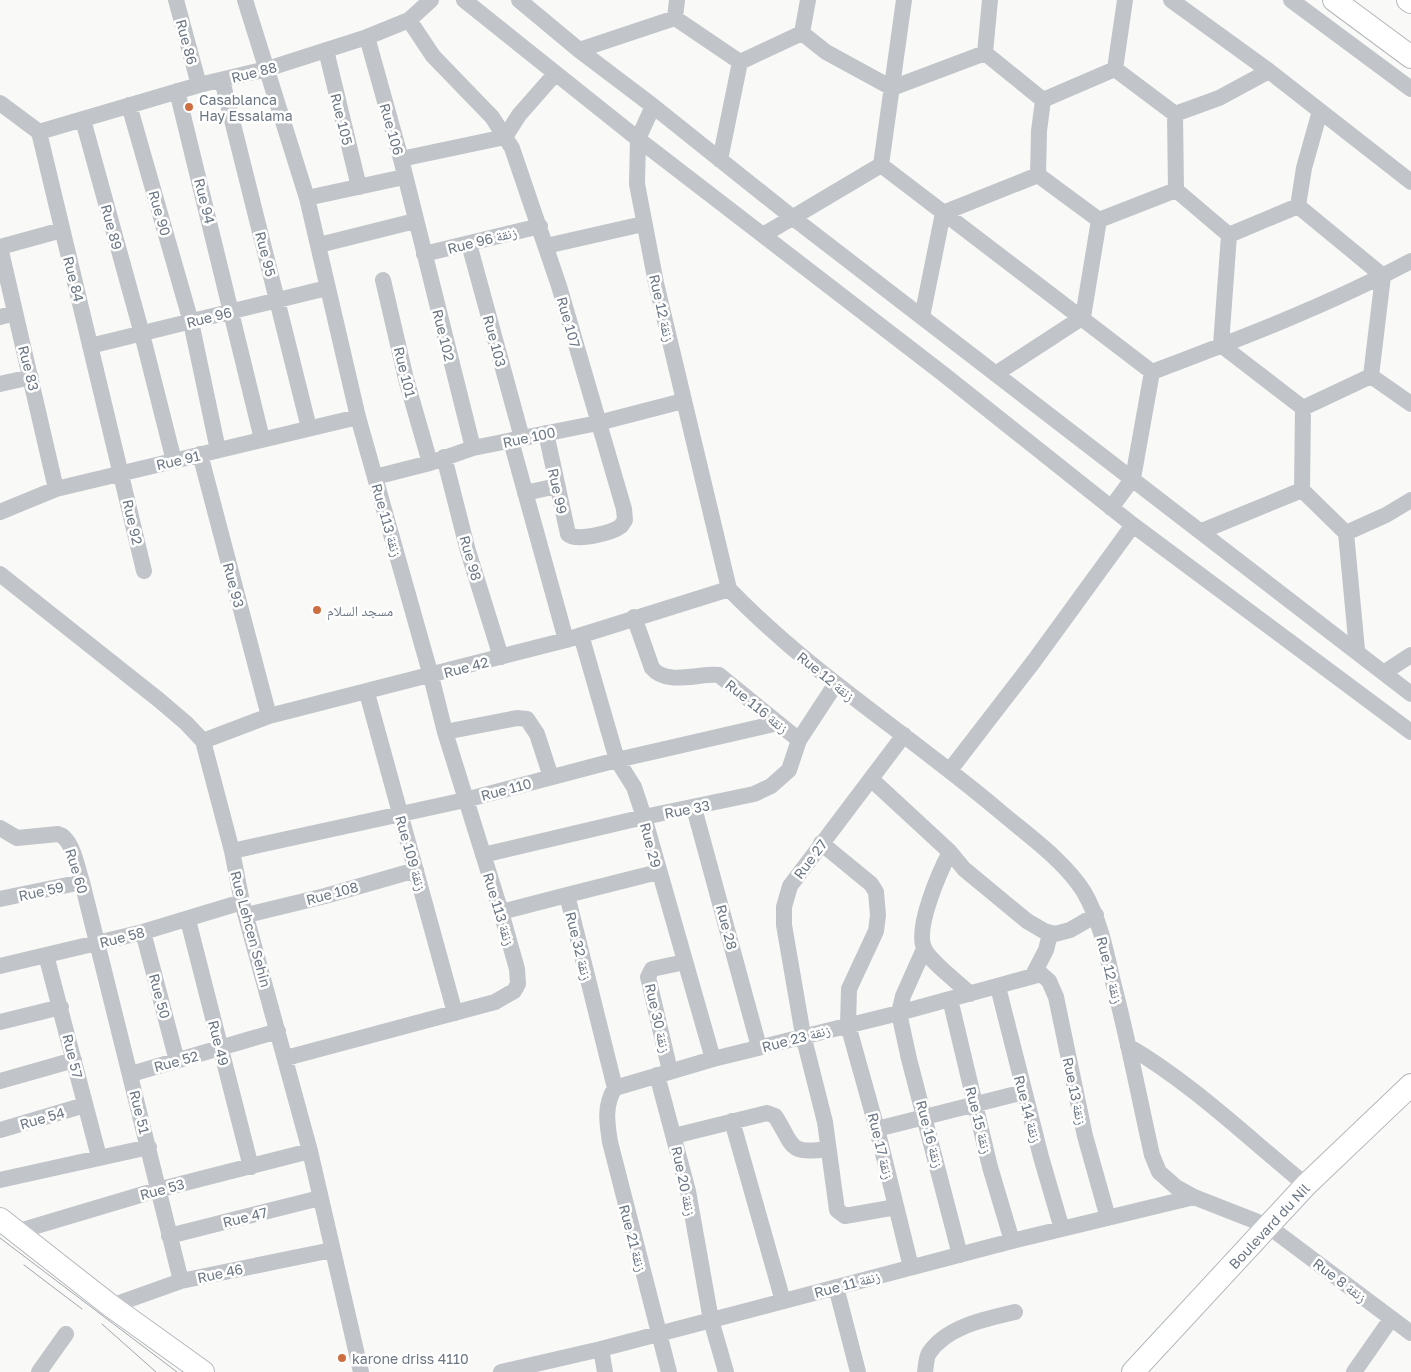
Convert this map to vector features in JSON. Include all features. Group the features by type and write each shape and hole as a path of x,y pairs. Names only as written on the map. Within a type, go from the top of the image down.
{"street":[{"name":"Rue 86","path":"176,0 199,85"},
{"name":"Rue 113 زنقة","path":"245,0 307,198 358,417 432,676 445,732 517,969 518,984 514,991 505,998 455,1013"},
{"name":"Rue 88","path":"39,132 177,91 268,69 367,37 409,20 431,0"},
{"path":"464,0 638,139 942,373 1133,526 1411,732"},
{"path":"520,0 537,7 579,50 653,106 792,217 1357,650 1411,694"},
{"path":"676,18 677,0"},
{"path":"802,33 808,0"},
{"path":"881,166 904,0"},
{"path":"985,53 990,0"},
{"path":"1115,69 1125,0"},
{"path":"1171,0 1269,71 1411,182"},
{"path":"1292,0 1411,89"},
{"path":"1334,0 1411,58"},
{"path":"579,50 676,18"},
{"path":"676,18 740,62"},
{"name":"Rue 107","path":"409,20 433,56 473,95 492,117 505,137 515,157 540,226 560,286 624,509 625,520 617,529 582,538"},
{"path":"740,62 802,33"},
{"path":"802,33 826,52 892,88 985,53"},
{"name":"Rue 106","path":"367,37 401,159 415,221"},
{"name":"Rue 105","path":"326,50 359,187"},
{"path":"985,53 1043,100"},
{"path":"720,160 740,62"},
{"path":"1043,100 1115,69"},
{"path":"1115,69 1175,114"},
{"path":"1175,114 1219,98 1269,71"},
{"path":"401,159 505,137 519,115 556,74"},
{"name":"Rue 95","path":"222,80 309,428"},
{"name":"Rue 94","path":"177,91 262,440"},
{"path":"1038,175 1039,131 1043,100"},
{"path":"0,104 39,132"},
{"name":"Rue 90","path":"128,105 191,322 218,450"},
{"name":"Rue 12 زنقة","path":"653,106 638,139 637,184 643,224 728,589 750,612 835,685 950,770 1032,838 1067,871 1083,891 1096,916 1152,1155 1159,1172"},
{"path":"1298,206 1304,168 1320,111"},
{"path":"1175,114 1176,190 1229,235"},
{"name":"Rue 89","path":"83,120 142,334 174,461"},
{"name":"Rue 84","path":"39,132 121,473"},
{"path":"881,166 1083,317 1152,372"},
{"path":"763,234 881,166"},
{"path":"943,213 1038,175"},
{"path":"1038,175 1100,220"},
{"path":"307,198 404,177"},
{"path":"1100,220 1176,190"},
{"path":"1229,235 1298,206"},
{"path":"1298,206 1383,276"},
{"path":"922,317 943,213"},
{"path":"996,373 1083,317 1100,220"},
{"path":"319,245 415,221"},
{"name":"Rue 102","path":"415,221 472,448"},
{"path":"546,246 643,224"},
{"name":"Rue 96 زنقة","path":"424,254 540,226"},
{"path":"0,247 62,230"},
{"path":"1221,345 1229,235"},
{"name":"Rue 103","path":"469,244 516,440 525,493"},
{"name":"Rue 83","path":"0,247 8,315 31,377 56,489"},
{"path":"1152,372 1221,345 1383,276 1411,261"},
{"path":"1372,376 1383,276"},
{"name":"Rue 101","path":"383,280 406,379 437,460"},
{"name":"Rue 96","path":"90,346 327,288"},
{"path":"1221,345 1303,408"},
{"path":"1111,508 1132,478 1152,372"},
{"path":"1372,376 1411,404"},
{"path":"1303,408 1372,376"},
{"path":"0,384 31,377"},
{"name":"Rue 100","path":"375,477 472,448 598,423 683,401"},
{"path":"1303,408 1302,490 1346,533 1357,650"},
{"name":"Rue 91","path":"0,512 56,489 358,417"},
{"name":"Rue 99","path":"546,433 568,534 574,539 582,538"},
{"name":"Rue 93","path":"200,454 269,716"},
{"name":"Rue 98","path":"437,460 468,550 501,657"},
{"name":"Rue 92","path":"121,473 144,572"},
{"path":"525,493 557,486"},
{"path":"1202,531 1302,490"},
{"name":"Rue 29","path":"525,493 573,638 617,760 634,787 644,817 712,1059"},
{"path":"1346,533 1386,515 1411,500"},
{"path":"950,770 1034,661 1133,526"},
{"name":"Rue Lehcen Sehin","path":"2,579 159,700 186,723 203,741 245,908 310,1151 361,1372"},
{"name":"Rue 42","path":"203,741 269,716 367,693 573,638 634,617 728,589"},
{"name":"Rue 116 زنقة","path":"634,617 652,668 658,674 668,678 708,674 719,675 799,740"},
{"path":"1384,672 1411,655"},
{"name":"Rue 33","path":"483,855 644,817 754,794 771,786 789,770 799,740 835,685"},
{"name":"Rue 109 زنقة","path":"367,693 455,1013"},
{"path":"445,732 517,718 527,719 537,734 551,777"},
{"name":"Rue 110","path":"232,851 465,800 617,760 778,723"},
{"name":"Rue 27","path":"896,1207 845,1216 840,1214 836,1204 827,1150 825,1122 803,1035 784,925 784,907 790,886 904,735"},
{"path":"870,779 950,852 964,869 1013,909 1050,934 1070,930 1096,916"},
{"name":"Rue 28","path":"694,808 759,1048"},
{"path":"0,828 17,838"},
{"name":"Rue 60","path":"17,838 58,834 64,836 68,842 82,882 97,943"},
{"path":"0,842 17,838"},
{"name":"Rue 17 زنقة","path":"821,843 871,884 876,892 879,903 876,931 849,989 848,1024 877,1129 911,1267"},
{"path":"900,1013 903,996 924,948 923,935 928,903 934,882 950,852"},
{"name":"Rue 108","path":"245,908 325,896 416,870"},
{"name":"Rue 32 زنقة","path":"615,1088 567,895 658,872"},
{"name":"Rue 59","path":"0,899 82,882"},
{"path":"501,912 567,895"},
{"name":"Rue 58","path":"0,966 245,908"},
{"name":"Rue 49","path":"188,920 251,1167"},
{"name":"Rue 50","path":"143,932 177,1061"},
{"path":"1033,975 1046,950 1050,934"},
{"name":"Rue 51","path":"97,943 181,1282"},
{"path":"924,948 970,994"},
{"name":"Rue 57","path":"46,955 99,1157"},
{"name":"Rue 30 زنقة","path":"663,1073 648,977 652,970 685,962"},
{"name":"Rue 23 زنقة","path":"615,1088 712,1059 803,1035 900,1013 998,987 1033,975"},
{"name":"Rue 13 زنقة","path":"1033,975 1044,976 1056,997 1085,1136 1108,1218"},
{"name":"Rue 14 زنقة","path":"998,987 1024,1092 1062,1229"},
{"name":"Rue 15 زنقة","path":"950,999 974,1104 1012,1241"},
{"path":"0,1022 61,1008"},
{"path":"286,1058 455,1013"},
{"name":"Rue 16 زنقة","path":"900,1013 909,1059 926,1116 960,1255"},
{"name":"Rue 52","path":"131,1074 278,1031"},
{"path":"1128,1046 1175,1078 1306,1185"},
{"path":"0,1081 74,1060"},
{"name":"Rue 20 زنقة","path":"663,1073 674,1136 688,1191 711,1320 726,1372"},
{"name":"Boulevard du Nil","path":"1133,1372 1306,1185 1411,1085"},
{"name":"Rue 21 زنقة","path":"615,1088 609,1098 608,1106 610,1142 669,1372"},
{"path":"877,1129 1024,1092"},
{"name":"Rue 54","path":"0,1130 85,1105"},
{"path":"674,1136 771,1113 796,1149 805,1152 827,1150"},
{"path":"732,1121 783,1301"},
{"path":"0,1180 149,1147"},
{"name":"Rue 53","path":"8,1226 310,1151"},
{"name":"Rue 8 زنقة","path":"1159,1172 1176,1187 1194,1197 1268,1226 1411,1333"},
{"name":"Rue 11 زنقة","path":"501,1372 545,1367 658,1333 1012,1241 1194,1197"},
{"name":"Rue 47","path":"170,1236 320,1198"},
{"path":"8,1226 111,1306 203,1372"},
{"name":"Rue 46","path":"111,1306 181,1282 332,1250"},
{"path":"836,1287 858,1372"},
{"path":"925,1372 928,1354 942,1339 977,1322 1015,1312"},
{"path":"1354,1372 1391,1319"},
{"path":"39,1372 66,1334"},
{"path":"601,1349 605,1372"}],"tram line":[{"path":"0,1238 177,1372"},
{"path":"24,1265 82,1309"},
{"path":"102,1324 156,1372"}],"place":[{"name":"Casablanca Hay Essalama","path":"189,107"},
{"name":"مسجد السلام","path":"317,610"},
{"name":"karone driss 4110","path":"342,1358"}]}
